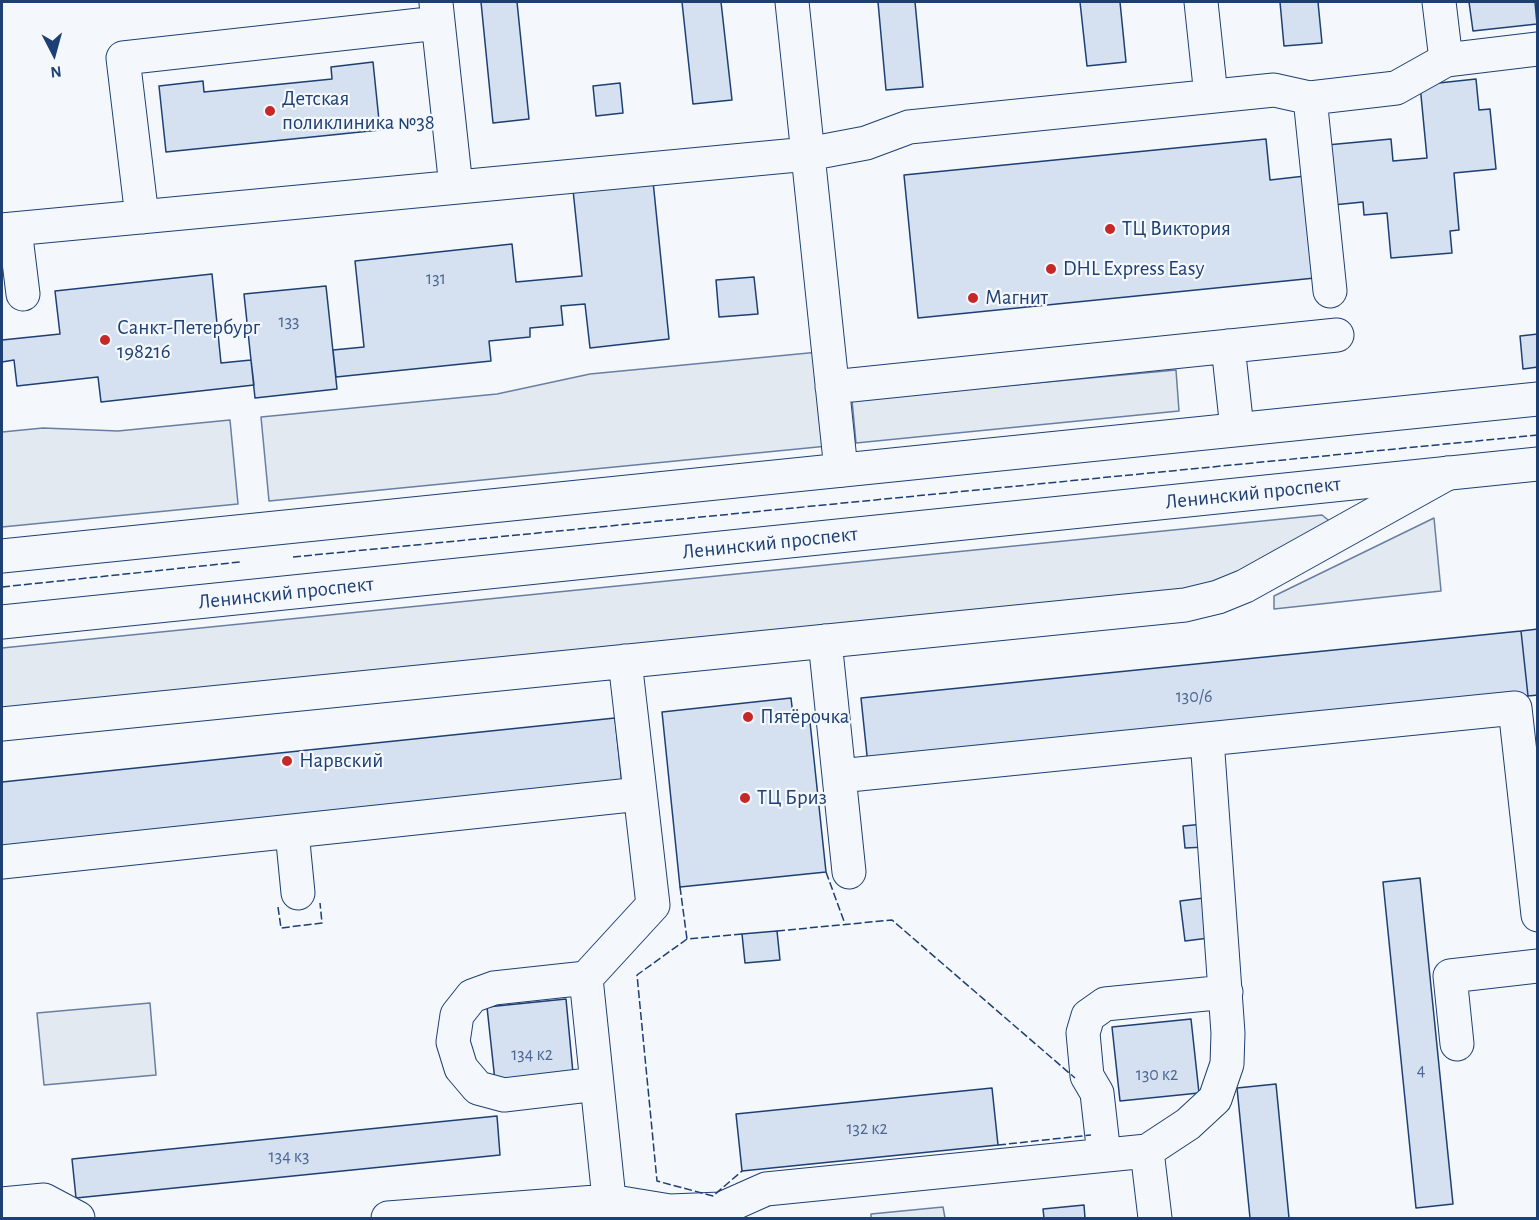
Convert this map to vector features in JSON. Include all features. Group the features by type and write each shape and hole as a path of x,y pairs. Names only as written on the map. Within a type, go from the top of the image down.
{"main road":[{"path":"792,2 841,470"},
{"path":"1202,2 1211,96"},
{"path":"1439,2 1446,60"},
{"path":"142,217 123,58 437,12 456,187"},
{"path":"23,294 8,230 808,154 866,143 909,127 1211,96 1274,90 1310,98 1396,88 1446,60 1538,49"},
{"path":"1310,98 1330,291"},
{"path":"832,387 1337,335"},
{"path":"1228,346 1237,429"},
{"path":"2,556 1538,399"},
{"name":"Ленинский проспект","path":"2,622 1538,464"},
{"path":"2,724 1185,604 1218,597 1245,586 1448,473"},
{"path":"825,641 849,872"},
{"path":"597,1084 504,1095 478,1088 461,1068 453,1042 457,1015 472,996 494,988 586,978 653,905 625,661"},
{"path":"839,776 1515,708 1538,915"},
{"path":"388,1218 610,1210 722,1209 766,1189 1147,1151 1188,1124 1215,1099 1227,1064 1226,992 1207,739"},
{"path":"2,862 640,794"},
{"path":"292,832 298,893"},
{"path":"1457,1044 1450,976 1538,966"},
{"path":"586,978 610,1210"},
{"path":"1104,1155 1097,1093 1087,1076 1083,1033 1088,1016 1105,1004 1226,992"},
{"path":"1147,1151 1155,1218"},
{"path":"2,1204 44,1200 78,1218"}],"shaded area":[{"path":"819,352 828,446 269,501 261,417 497,394 590,374"},
{"path":"1176,370 1179,411 856,443 852,400"},
{"path":"230,420 238,504 2,527 2,432 43,428 118,431"},
{"path":"1322,515 1333,524 1242,574 1188,589 2,709 2,648"},
{"path":"1434,518 1441,591 1274,609 1274,596"},
{"path":"150,1003 156,1075 44,1085 37,1013"},
{"path":"943,1207 945,1218 871,1218 871,1214"}],"building":[{"path":"481,2 517,2 529,119 493,123"},
{"path":"682,2 721,2 732,100 693,104"},
{"path":"878,2 915,2 923,87 886,90"},
{"path":"1080,2 1120,2 1126,62 1087,66"},
{"path":"1280,2 1318,2 1322,43 1284,46"},
{"path":"1469,2 1535,2 1537,24 1473,31"},
{"name":"Детская поликлиника №38","path":"373,62 380,130 166,152 159,86 203,81 204,92 332,79 331,67"},
{"path":"1476,79 1479,110 1490,109 1496,169 1454,173 1459,230 1450,231 1452,253 1391,258 1387,213 1364,215 1363,202 1333,205 1327,145 1391,139 1393,161 1427,158 1420,85"},
{"path":"620,83 623,113 596,116 593,86"},
{"name":"ТЦ Виктория","path":"1266,139 1270,180 1305,176 1315,278 918,318 904,175"},
{"path":"653,181 669,339 590,348 585,304 561,306 563,325 530,328 530,337 489,341 491,361 336,377 333,350 364,347 355,261 512,244 516,282 582,276 573,190"},
{"path":"212,274 221,363 251,360 254,385 101,402 98,377 17,386 14,360 2,362 2,340 60,334 55,291"},
{"path":"754,277 758,314 719,317 716,280"},
{"path":"326,286 337,389 255,398 244,294"},
{"path":"1538,334 1538,367 1523,369 1520,336"},
{"path":"1538,629 1538,695 1528,696 1521,631"},
{"path":"1521,631 1528,696 868,765 861,698"},
{"name":"ТЦ Бриз","path":"791,698 794,724 810,722 826,872 680,887 662,712"},
{"path":"615,718 622,784 2,849 2,782"},
{"path":"1204,824 1206,847 1185,848 1183,826"},
{"path":"1420,878 1453,1204 1416,1208 1383,882"},
{"path":"1204,898 1209,938 1185,941 1180,901"},
{"path":"777,931 780,960 745,963 742,934"},
{"path":"566,999 573,1073 495,1081 487,1007"},
{"path":"1191,1019 1199,1093 1120,1101 1112,1027"},
{"path":"1276,1084 1289,1218 1250,1218 1237,1088"},
{"path":"992,1088 998,1145 742,1171 736,1114"},
{"path":"497,1116 500,1155 76,1198 72,1159"},
{"path":"1084,1205 1085,1218 1044,1218 1043,1209"}],"fence":[{"path":"293,557 1538,435"},
{"path":"2,587 240,562"},
{"path":"826,872 845,924"},
{"path":"680,887 687,939"},
{"path":"278,907 281,928 322,923 320,903"},
{"path":"777,931 892,920 1075,1078"},
{"path":"742,934 687,939 637,975 657,1181 713,1196 742,1171"},
{"path":"998,1145 1091,1135"}],"place":[{"name":"Детская поликлиника №38","path":"270,111"},
{"name":"ТЦ Виктория","path":"1110,229"},
{"name":"DHL Express Easy","path":"1051,269"},
{"name":"Магнит","path":"973,298"},
{"name":"Санкт-Петербург 198216","path":"105,340"},
{"name":"Пятёрочка","path":"748,717"},
{"name":"Нарвский","path":"287,761"},
{"name":"ТЦ Бриз","path":"745,798"}]}
